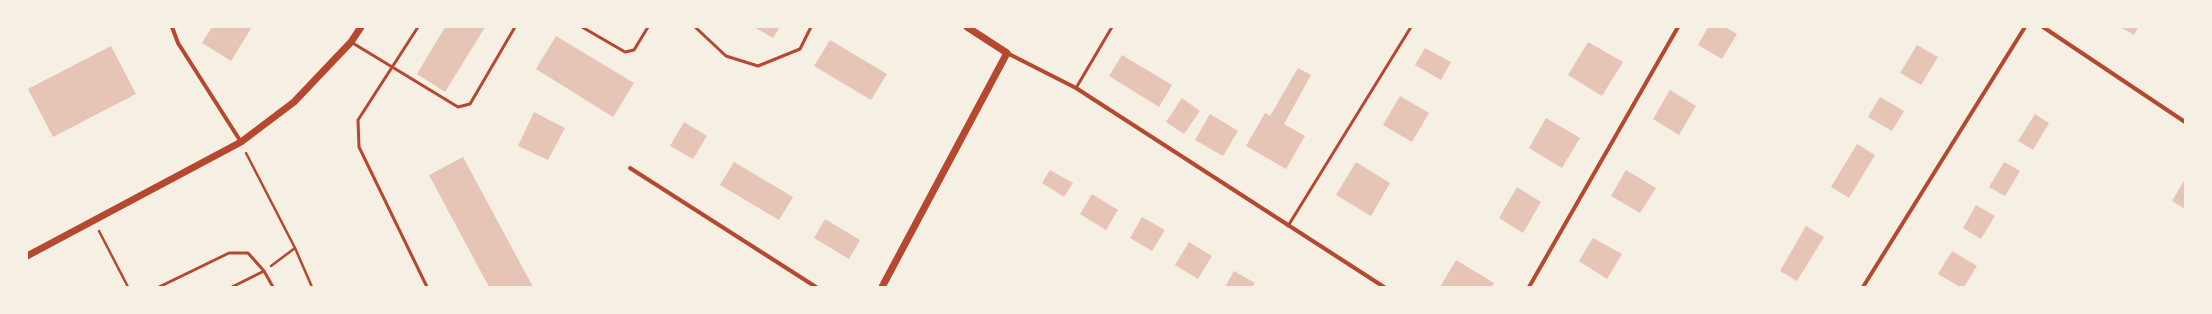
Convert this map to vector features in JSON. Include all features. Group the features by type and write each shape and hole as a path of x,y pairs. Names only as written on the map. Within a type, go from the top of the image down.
{"street":[{"path":"172,27 178,43 241,142"},
{"path":"27,256 241,142 294,102 352,42 361,27"},
{"path":"967,27 1007,52 1076,88 1384,287"},
{"path":"1529,287 1678,27"},
{"path":"1863,287 2025,27"},
{"path":"2043,27 2185,122"},
{"path":"882,287 1007,52"},
{"path":"630,168 816,287"}],"lane":[{"path":"418,27 358,120 359,147 427,287"},
{"path":"352,42 458,107 470,104 516,27"},
{"path":"582,27 625,52 634,50 648,27"},
{"path":"695,27 726,56 758,66 800,49 811,27"},
{"path":"1076,88 1112,27"},
{"path":"1288,226 1411,27"},
{"path":"159,287 229,253 248,253 264,271 273,287"},
{"path":"232,287 264,271"}],"path":[{"path":"241,142 295,248 312,287"},
{"path":"93,220 128,287"},
{"path":"264,271 295,248"}],"building":[{"path":"212,27 252,27 231,61 202,43"},
{"path":"445,27 485,27 445,92 417,74"},
{"path":"754,27 780,27 773,38"},
{"path":"1708,27 1725,27 1737,34 1722,59 1698,45"},
{"path":"2120,27 2138,27 2134,35"},
{"path":"556,36 634,83 613,117 536,69"},
{"path":"830,40 887,74 871,100 814,66"},
{"path":"1588,42 1623,62 1602,96 1568,75"},
{"path":"1917,45 1938,57 1921,85 1900,73"},
{"path":"111,46 136,94 53,137 28,89"},
{"path":"1425,48 1451,62 1441,80 1415,65"},
{"path":"1122,55 1172,85 1159,107 1109,76"},
{"path":"1298,68 1311,75 1284,124 1305,136 1286,169 1246,146 1265,113 1270,116"},
{"path":"1670,90 1696,106 1679,135 1653,119"},
{"path":"1400,96 1429,113 1412,142 1383,125"},
{"path":"1880,97 1904,111 1892,131 1868,117"},
{"path":"1182,98 1200,111 1184,134 1166,122"},
{"path":"534,112 565,128 548,160 518,146"},
{"path":"1210,114 1238,131 1223,156 1195,140"},
{"path":"2035,114 2049,123 2033,150 2018,141"},
{"path":"1546,118 1580,138 1562,168 1529,148"},
{"path":"684,122 707,136 693,159 670,146"},
{"path":"1857,144 1875,155 1849,198 1831,187"},
{"path":"463,157 533,287 489,287 429,175"},
{"path":"734,162 793,197 779,220 720,185"},
{"path":"1356,162 1390,183 1371,216 1336,195"},
{"path":"2004,162 2020,171 2005,196 1989,187"},
{"path":"1050,170 1073,183 1064,197 1042,183"},
{"path":"1626,170 1656,188 1640,213 1611,196"},
{"path":"2185,179 2185,209 2172,201"},
{"path":"1517,187 1541,202 1523,233 1499,218"},
{"path":"1092,194 1118,210 1106,230 1080,214"},
{"path":"1976,205 1995,216 1981,239 1963,228"},
{"path":"1142,217 1165,230 1152,251 1130,238"},
{"path":"825,219 860,240 849,259 814,238"},
{"path":"1806,226 1824,237 1797,281 1780,271"},
{"path":"1593,238 1622,254 1607,279 1579,261"},
{"path":"1189,242 1212,256 1198,279 1175,265"},
{"path":"1952,251 1977,266 1964,287 1960,287 1938,274"},
{"path":"1456,260 1494,283 1492,287 1440,287"},
{"path":"1234,271 1255,283 1252,287 1225,287"}]}
